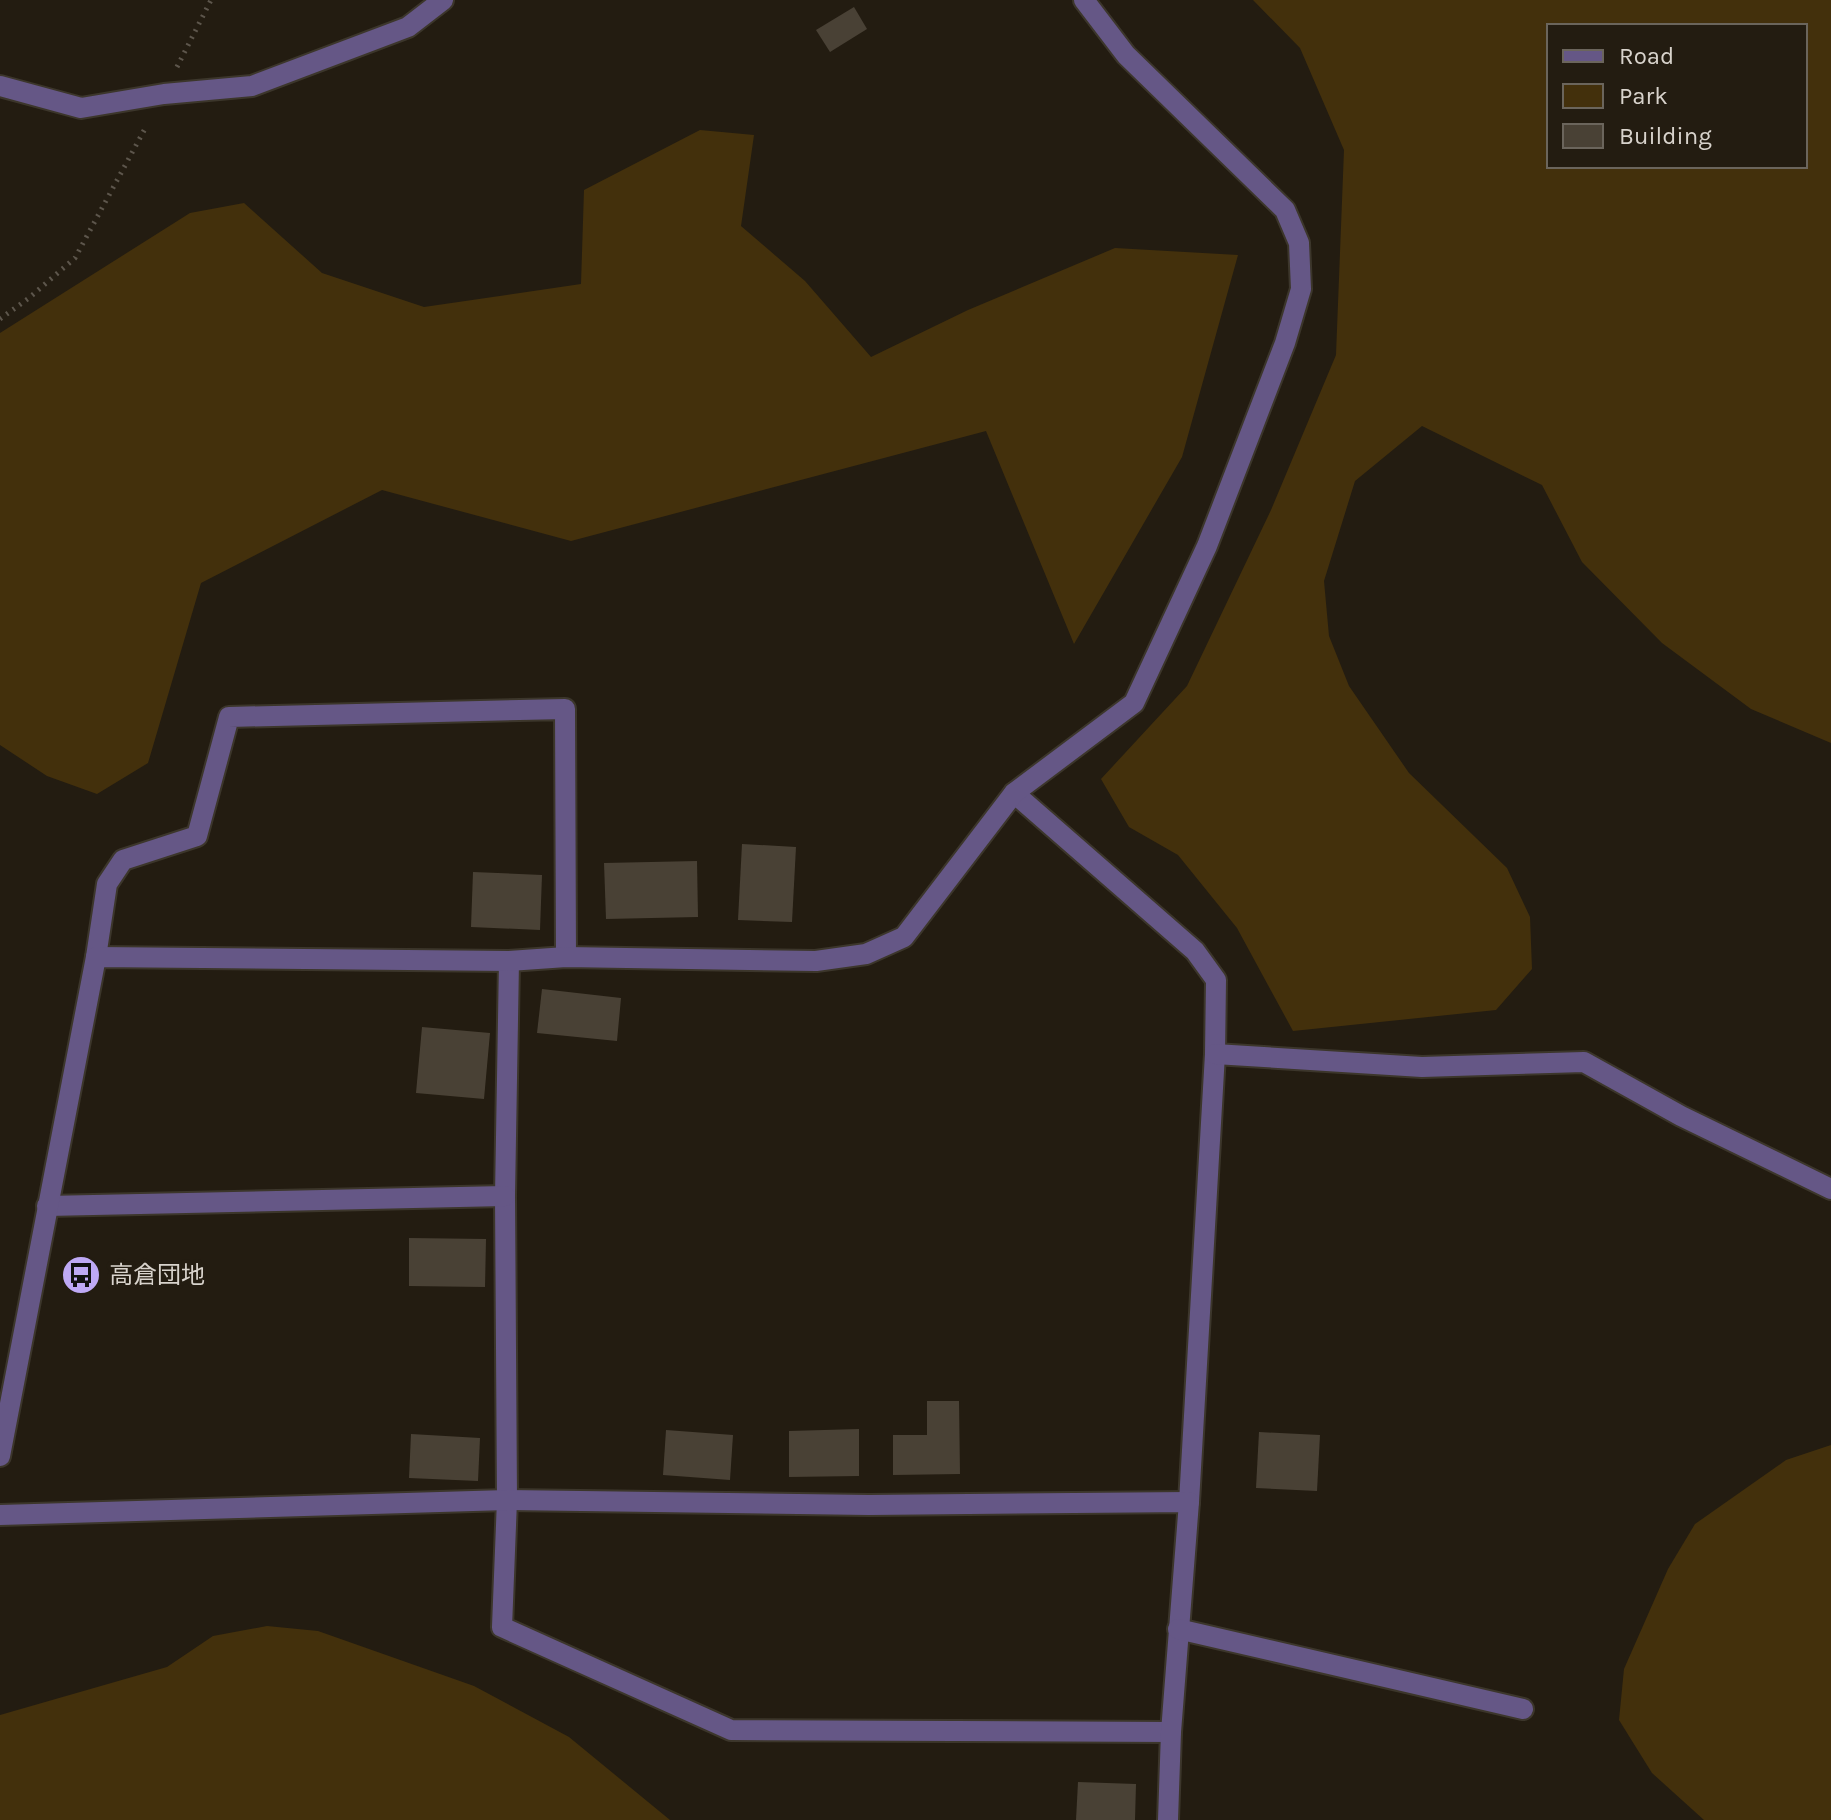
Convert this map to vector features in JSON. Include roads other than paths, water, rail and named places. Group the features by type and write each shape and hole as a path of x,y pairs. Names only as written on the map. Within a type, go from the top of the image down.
{"street":[{"path":"0,86 81,108 164,94 252,86 408,27 443,0"},
{"path":"96,957 509,961 566,957 816,961 866,954 904,937 1014,793 1134,703 1207,546 1285,343 1301,289 1299,243 1285,210 1126,55 1084,0"},
{"path":"0,1456 96,957 107,884 123,860 197,836 229,717 565,709 566,957"},
{"path":"1014,793 1195,951 1216,980 1215,1054 1168,1820"},
{"path":"509,961 505,1196 507,1500 502,1627 731,1730 1171,1732"},
{"path":"1215,1054 1422,1067 1584,1062 1681,1116 1831,1189"},
{"path":"47,1206 505,1196"},
{"path":"0,1515 507,1500 869,1505 1189,1502"},
{"path":"1178,1629 1523,1709"}],"place":[{"name":"高倉団地","path":"81,1275"}]}
